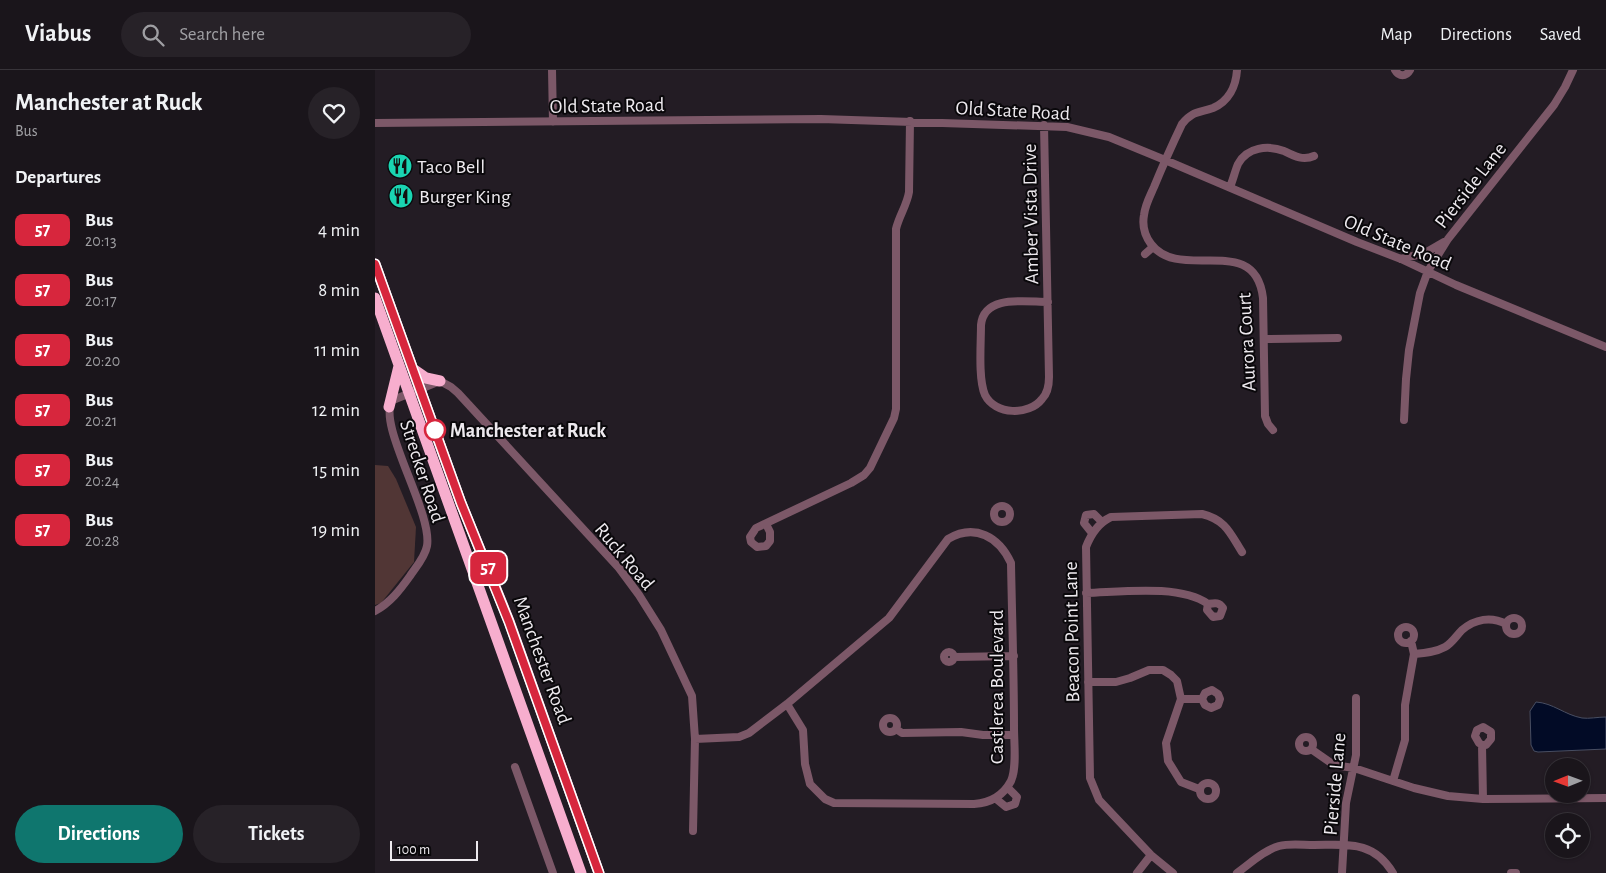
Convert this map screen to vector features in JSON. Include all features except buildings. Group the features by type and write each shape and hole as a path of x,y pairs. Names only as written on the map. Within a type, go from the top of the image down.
{"highway":[{"name":"Manchester Road","path":"375,264 461,503 509,622 599,873"},
{"name":"Manchester Road","path":"375,298 581,873"},
{"path":"389,407 399,364"},
{"path":"413,369 426,378 440,381"}],"street":[{"path":"552,70 553,122"},
{"path":"1145,254 1153,247 1146,235 1143,217 1146,205 1182,124 1191,114 1213,108 1223,101 1233,88 1237,70"},
{"path":"1395,70 1401,75 1406,74 1410,70"},
{"name":"Pierside Lane","path":"1404,420 1409,350 1420,293 1429,271 1448,239 1554,105 1573,70"},
{"name":"Old State Road","path":"375,123 821,119 1067,127 1109,138 1165,160 1606,347"},
{"path":"766,524 864,475 870,468 894,418 896,401 896,228 908,200 910,121"},
{"name":"Amber Vista Drive","path":"1044,125 1049,377 1047,392 1039,403 1027,409 1008,410 999,408 987,398 982,384 981,325 983,316 989,308 999,303 1047,302"},
{"path":"1230,187 1240,162 1254,150 1270,147 1302,158 1314,156"},
{"path":"1401,259 1425,253 1448,239"},
{"name":"Aurora Court","path":"1153,247 1162,254 1176,260 1232,261 1247,267 1257,278 1262,292 1265,416 1273,430"},
{"path":"1264,339 1338,338"},
{"path":"409,393 440,381"},
{"name":"Ruck Road","path":"440,381 451,387 458,394 611,559 639,595 661,630 692,696 695,739 693,831"},
{"name":"Strecker Road","path":"375,611 391,600 407,580 425,554 428,539 423,516 390,424 389,407 393,400 409,393"},
{"name":"Beacon Point Lane","path":"1102,522 1094,514 1086,516 1084,523 1092,532 1086,547 1089,772 1099,800 1151,855 1173,873"},
{"path":"1092,532 1102,522 1117,516 1202,514 1222,522 1243,552"},
{"path":"695,739 739,737 749,733 787,704 889,618 948,539 963,532 974,532 991,537 998,521"},
{"name":"Castlerea Boulevard","path":"787,704 803,730 805,764 810,784 825,799 834,803 974,804 986,803 995,798 1007,787 1013,776 1014,656 1011,563 1004,550 991,537"},
{"path":"1086,593 1171,592 1191,595 1208,604"},
{"path":"1414,654 1433,652 1447,646 1461,631 1474,622 1495,619 1506,624"},
{"path":"1393,781 1405,740 1405,705 1414,654 1411,641"},
{"path":"954,657 1014,656"},
{"path":"1088,682 1116,682 1149,670 1163,670 1171,675 1177,682 1181,699 1166,743 1168,761 1181,782 1199,789"},
{"name":"Pierside Lane","path":"1342,873 1346,803 1356,755 1357,698"},
{"path":"1181,699 1203,699"},
{"path":"896,729 901,733 961,732 983,735 1014,735"},
{"path":"1482,745 1483,799"},
{"path":"1311,749 1333,765 1354,768 1448,796 1483,799 1606,798"},
{"path":"515,767 553,873"},
{"path":"995,798 1006,806 1015,804 1017,796 1007,787"},
{"path":"1237,873 1266,851 1280,846 1345,844 1370,850 1381,857 1393,873"},
{"path":"1137,873 1151,855"},
{"path":"1511,873 1516,873"}],"shaded area":[{"path":"375,465 388,466 396,479 416,527 414,562 381,603 375,605"}],"water":[{"path":"1536,702 1548,704 1582,718 1606,717 1606,749 1534,751 1531,745 1530,711"}],"bus line":[{"name":"57","path":"375,264 461,503 498,592 599,873"}],"place":[{"name":"Taco Bell","path":"400,166"},
{"name":"Burger King","path":"401,196"},
{"name":"Manchester at Ruck","path":"435,430"}]}
